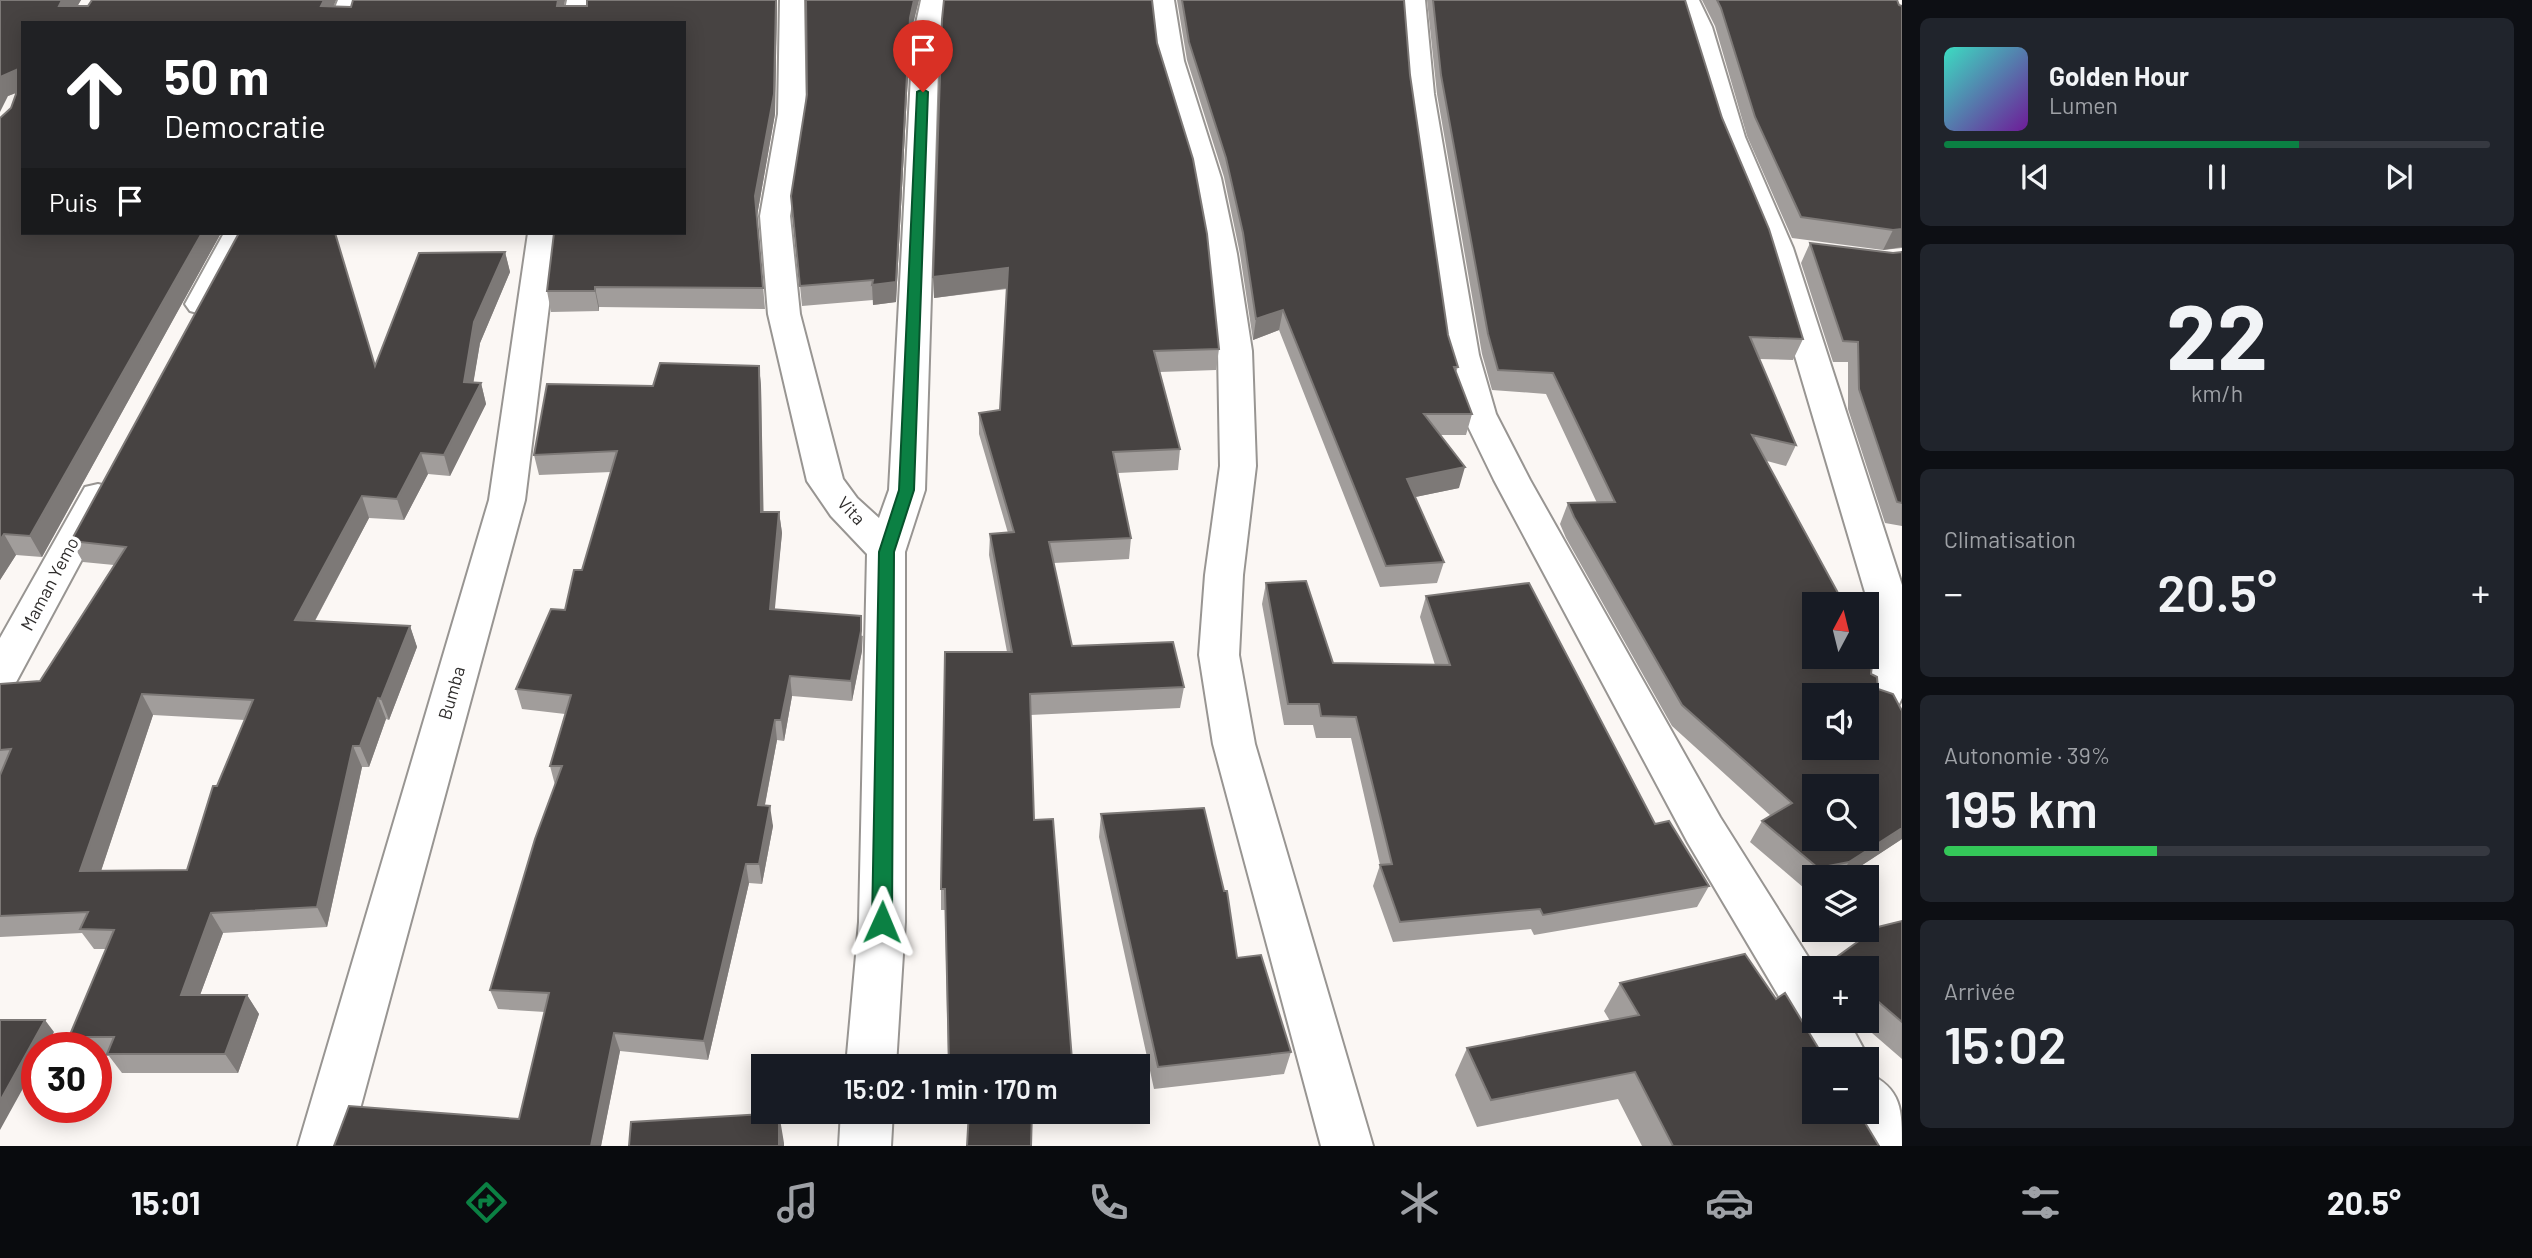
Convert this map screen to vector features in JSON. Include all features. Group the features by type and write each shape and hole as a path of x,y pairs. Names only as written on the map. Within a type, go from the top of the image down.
{"street":[{"path":"343,21 350,0"},
{"path":"575,21 579,0"},
{"name":"Vita","path":"792,0 792,114 775,216 784,314 825,481 844,507 867,528 886,552"},
{"path":"872,1054 882,922 886,552 907,490 926,37 933,0"},
{"path":"1162,0 1161,13 1171,61 1207,178 1222,254 1235,351 1238,466 1224,575 1219,655 1234,744 1347,1146"},
{"path":"1413,0 1421,94 1462,355 1479,414 1512,480 1704,830 1802,990"},
{"path":"1687,0 1699,27 1731,137 1791,249 1872,558 1887,599 1882,697"},
{"path":"187,330 238,235"},
{"name":"Bumba","path":"324,1146 507,500 543,235"},
{"name":"Maman Yemo","path":"0,675 115,463"},
{"path":"1879,1116 1898,1146"},
{"path":"865,1146 866,1124"}],"building":[{"path":"0,0 62,0 59,6 88,6 92,0 324,0 321,6 351,7 353,0 558,0 557,6 587,6 587,0 776,0 774,94 755,196 763,288 595,287 595,291 547,291 554,235 686,235 686,21 21,21 21,235 201,235 30,536 4,534 0,540 0,118 11,108 16,94 16,70 0,77"},
{"path":"806,0 914,0 910,18 896,282 872,285 873,280 800,286 791,196 807,95"},
{"path":"944,0 1152,0 1157,43 1193,159 1207,234 1219,349 1154,351 1180,449 1113,452 1131,538 1049,542 1072,646 1173,642 1184,687 1030,694 1034,820 1053,819 1072,1054 949,1054 945,889 941,889 945,652 1012,652 990,534 1014,532 979,413 1000,410 1008,268 933,277"},
{"path":"1182,0 1404,0 1410,75 1448,335 1458,367 1454,367 1472,414 1424,414 1465,467 1407,479 1444,562 1386,566 1283,310 1256,319 1243,233 1226,158 1189,42"},
{"path":"1433,0 1685,0 1722,118 1769,229 1803,339 1750,337 1796,445 1752,435 1837,592 1802,592 1802,669 1872,669 1871,674 1877,677 1878,683 1802,683 1802,760 1879,760 1879,689 1893,694 1902,711 1902,828 1879,843 1879,774 1802,774 1802,851 1866,851 1849,862 1814,865 1762,821 1792,803 1682,705 1574,517 1568,503 1615,502 1553,373 1498,370 1488,334 1441,75"},
{"path":"1717,0 1897,0 1902,6 1902,229 1801,217 1755,117"},
{"path":"238,235 336,235 375,366 419,253 505,252 474,322 464,382 481,383 444,455 421,453 397,499 362,496 295,620 410,626 360,746 353,746 317,907 211,913 181,995 247,995 225,1054 112,1054 112,1032 71,1032 114,930 80,929 88,912 0,916 0,775 11,749 0,750 0,684 40,681 126,547 71,541","holes":["142,694 253,700 217,786 213,786 187,870 80,871"]},
{"path":"1810,243 1902,252 1902,503 1897,502 1859,389 1858,342 1843,341"},
{"path":"660,363 759,366 761,512 779,512 770,609 861,616 861,631 851,681 790,676 781,720 775,720 758,805 770,806 759,864 746,864 704,1041 614,1033 591,1146 334,1146 349,1106 519,1119 549,993 490,990 535,839 562,766 550,766 571,695 516,689 551,609 565,610 574,570 582,570 617,451 534,455 547,384 653,386"},
{"path":"1306,581 1333,663 1450,665 1426,596 1529,583 1655,824 1669,821 1709,886 1543,915 1540,909 1400,922 1380,865 1392,864 1356,717 1321,716 1319,704 1288,704 1266,583"},
{"path":"1204,808 1224,891 1227,891 1237,958 1261,955 1291,1052 1158,1067 1101,814"},
{"path":"1902,921 1902,1022 1879,1002 1879,956 1838,956 1857,942 1879,942 1879,927"},
{"path":"1745,954 1776,999 1785,993 1802,1021 1802,1033 1809,1033 1818,1047 1802,1047 1802,1124 1866,1124 1879,1146 1673,1146 1635,1072 1491,1100 1467,1048 1639,1015 1620,983"},
{"path":"0,1020 45,1020 38,1032 21,1032 21,1063 0,1101"},
{"path":"751,1115 751,1124 779,1124 779,1146 629,1146 631,1122"},
{"path":"968,1124 1032,1124 1031,1146 967,1146"}],"route":[{"path":"882,922 886,552 907,490 908,407 923,92"}]}
